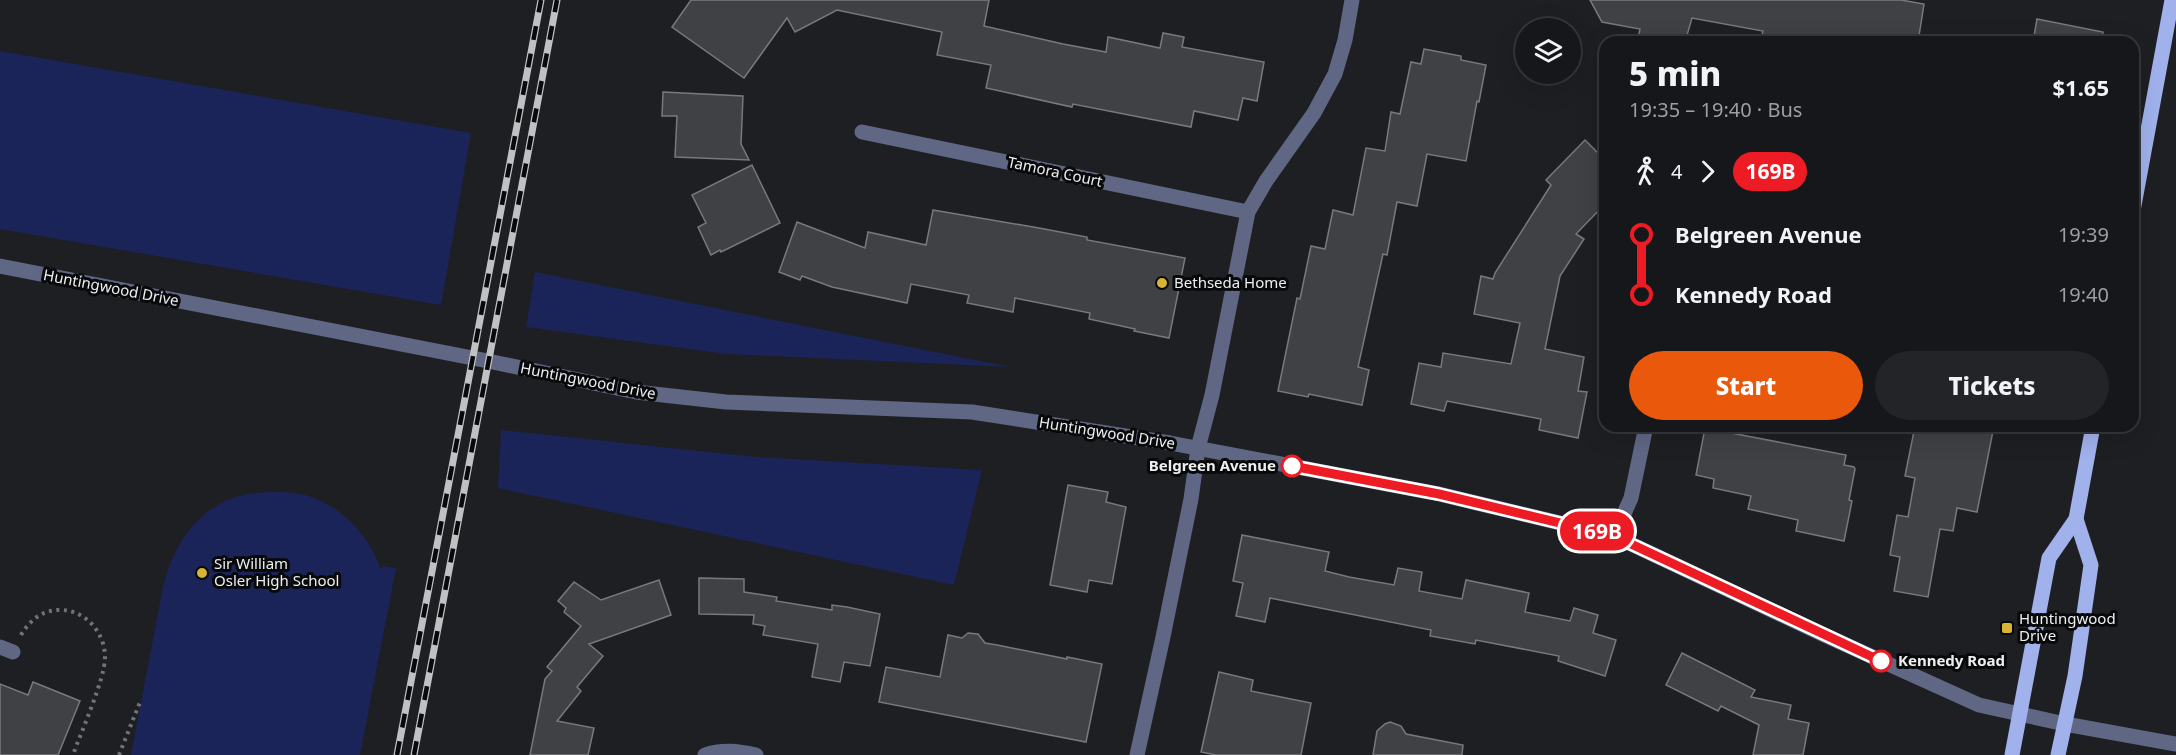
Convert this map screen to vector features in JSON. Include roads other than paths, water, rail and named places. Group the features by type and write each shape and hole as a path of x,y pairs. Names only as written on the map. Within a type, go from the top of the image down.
{"main road":[{"path":"2139,179 2172,0"},
{"path":"2012,755 2049,558 2076,519 2092,432"},
{"path":"2058,755 2075,676 2091,565 2076,519"}],"street":[{"path":"1137,755 1248,212 1266,181 1314,113 1335,74 1345,40 1352,0"},
{"name":"Tamora Court","path":"862,132 1248,212"},
{"name":"Huntingwood Drive","path":"0,266 488,361 636,393 726,402 972,412 1198,448 1439,494 1614,536 1978,705 2065,724 2176,744"},
{"path":"1614,536 1631,498 1645,432"},
{"path":"705,755 722,751 756,755"}],"railway":[{"path":"397,755 541,0"},
{"path":"414,755 557,0"}],"place":[{"name":"Bethseda Home","path":"1162,283"},
{"name":"Belgreen Avenue","path":"1292,466"},
{"name":"Sir William Osler High School","path":"202,573"},
{"name":"Huntingwood Drive","path":"2007,628"},
{"name":"Kennedy Road","path":"1881,661"}]}
